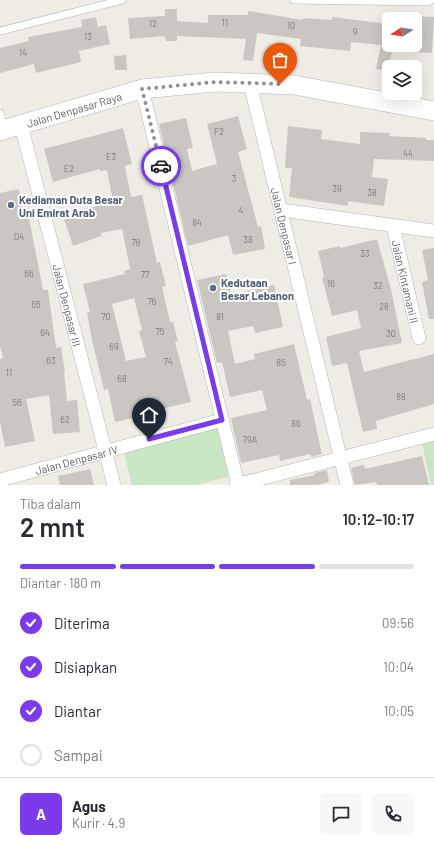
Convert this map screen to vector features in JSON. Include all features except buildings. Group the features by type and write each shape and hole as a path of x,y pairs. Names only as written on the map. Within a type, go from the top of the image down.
{"street":[{"name":"Jalan Denpasar Raya","path":"6,125 142,89 215,82 294,85 434,110"},
{"name":"Jalan Denpasar I","path":"250,83 347,485"},
{"path":"142,89 238,485 434,434"},
{"name":"Jalan Denpasar III","path":"6,125 106,451 114,485"},
{"name":"Jalan Kintamani II","path":"280,210 393,226 434,230"},
{"name":"Jalan Kintamani II","path":"393,226 419,338"},
{"name":"Jalan Denpasar IV","path":"0,480 222,420"}],"lane":[{"path":"0,31 122,0"},
{"path":"294,0 419,2 432,0"}],"green space":[{"path":"217,424 230,476 197,485 132,485 123,449"},
{"path":"434,439 434,485 431,485 422,442"}],"way so far":[{"path":"161,166 142,89 215,82 280,84"}],"place":[{"name":"Kediaman Duta Besar Uni Emirat Arab","path":"11,205"},
{"name":"Kedutaan Besar Lebanon","path":"213,288"}],"route":[{"path":"149,439 222,420 161,166"}]}
